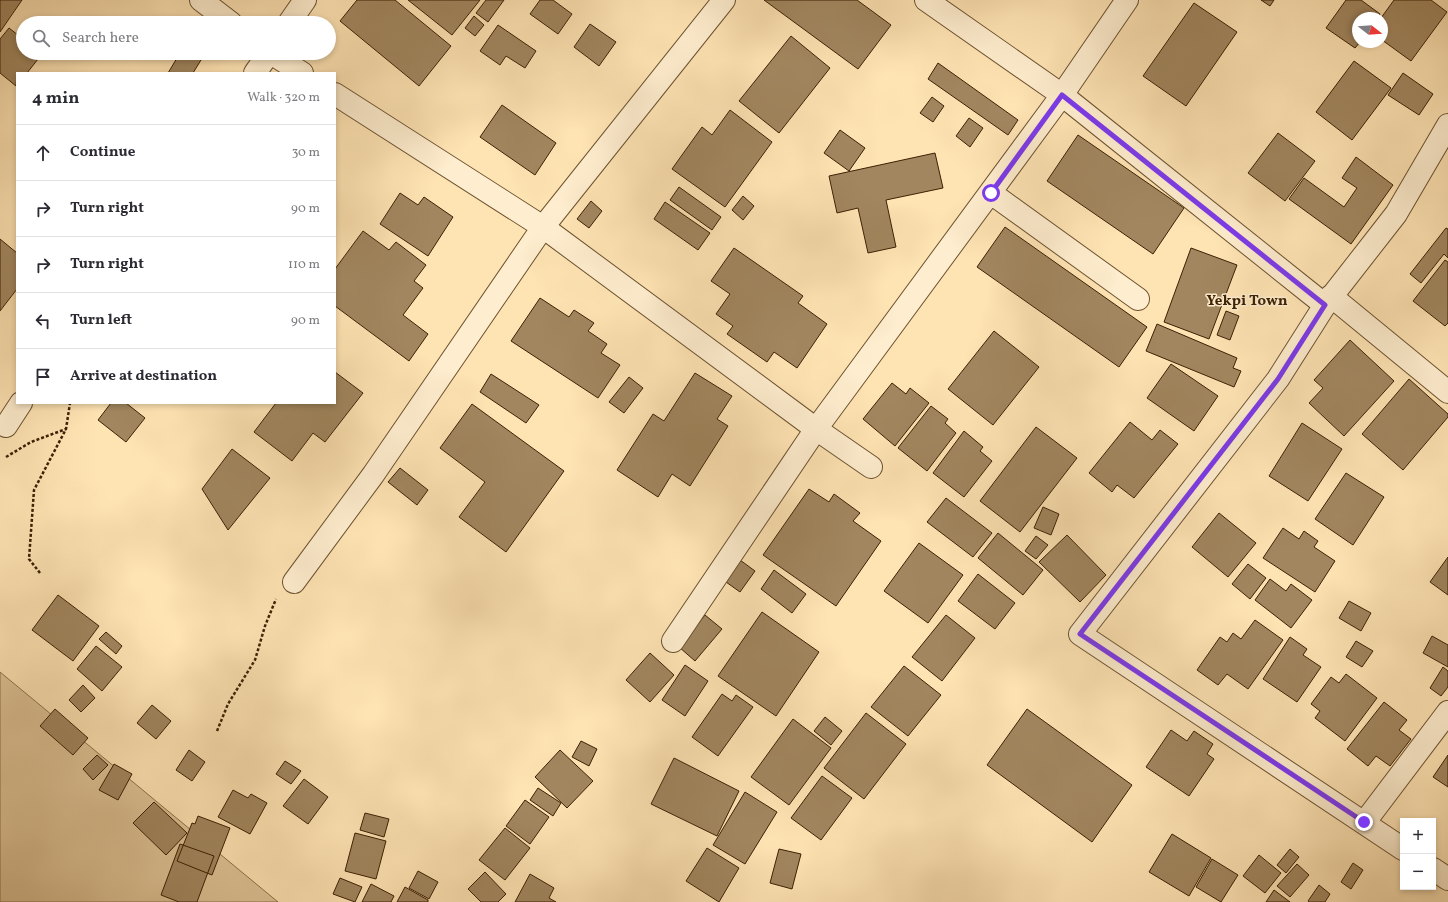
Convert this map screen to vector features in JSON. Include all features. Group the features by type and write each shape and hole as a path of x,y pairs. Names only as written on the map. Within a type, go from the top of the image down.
{"street":[{"path":"201,0 222,16"},
{"path":"294,16 305,0"},
{"path":"294,582 373,475 543,227 724,0"},
{"path":"926,0 1062,95 1448,392"},
{"path":"673,641 816,428 991,193 1062,95 1127,0"},
{"path":"256,72 265,60"},
{"path":"281,60 300,72"},
{"path":"336,95 543,227 871,467"},
{"path":"1400,847 1080,634 1278,379 1328,300 1396,214 1448,125"},
{"path":"991,193 1138,299"},
{"path":"6,426 20,404"},
{"path":"1364,822 1448,712"},
{"path":"1436,871 1448,879"}],"path":[{"path":"40,573 29,559 34,490 66,429 70,404"},
{"path":"6,457 31,442 66,429"}],"shaded area":[{"path":"0,672 278,902 0,902"}],"building":[{"path":"0,0 22,0 0,32"},
{"path":"357,0 395,0 451,46 419,86 340,21"},
{"path":"408,0 480,0 452,35"},
{"path":"486,0 504,0 488,22 476,13"},
{"path":"540,0 553,0 572,14 558,34 530,14"},
{"path":"764,0 857,0 891,25 858,69"},
{"path":"1261,0 1274,0 1270,6"},
{"path":"1346,0 1361,0 1377,12 1352,12 1352,46 1326,28"},
{"path":"1394,0 1431,0 1447,12 1411,61 1388,44 1388,12 1385,12"},
{"path":"1194,3 1237,32 1186,106 1143,76"},
{"path":"474,16 484,25 475,36 465,28"},
{"path":"590,24 616,42 599,66 574,47"},
{"path":"498,25 536,51 525,68 506,56 500,65 480,51"},
{"path":"9,28 16,34 16,60 37,60 28,72 16,72 16,86 0,73 0,39"},
{"path":"791,36 830,68 779,133 739,101"},
{"path":"176,60 201,60 194,72 169,72"},
{"path":"1354,61 1391,88 1352,140 1316,112"},
{"path":"938,63 1018,120 1008,135 928,79"},
{"path":"1403,73 1433,94 1419,115 1388,95"},
{"path":"932,97 944,106 933,122 920,113"},
{"path":"502,105 556,143 535,175 480,137"},
{"path":"730,110 772,142 725,207 672,169 702,127 712,135"},
{"path":"969,118 983,128 970,147 956,136"},
{"path":"840,130 865,148 849,171 824,153"},
{"path":"1278,133 1315,161 1285,201 1248,173"},
{"path":"1078,135 1184,208 1153,254 1047,181"},
{"path":"935,153 943,188 886,200 896,247 868,253 858,208 837,213 829,176"},
{"path":"1356,157 1393,185 1351,244 1289,199 1304,178 1344,207 1357,188 1342,178"},
{"path":"679,187 721,217 712,230 670,200"},
{"path":"400,193 418,205 424,197 453,217 428,256 380,224"},
{"path":"743,196 754,206 743,220 732,210"},
{"path":"591,201 602,211 589,228 577,219"},
{"path":"665,202 710,233 698,250 654,219"},
{"path":"1005,227 1147,327 1119,367 977,267"},
{"path":"1446,228 1448,229 1448,258 1444,254 1421,283 1410,274"},
{"path":"363,231 389,250 396,242 426,265 414,281 423,288 403,315 428,334 409,361 336,307 336,268"},
{"path":"0,239 16,252 16,290 0,311"},
{"path":"734,248 803,296 798,303 827,324 797,368 774,352 767,362 727,334 733,326 716,314 730,294 711,281"},
{"path":"1191,248 1237,265 1209,339 1164,322"},
{"path":"1445,260 1448,262 1448,323 1445,326 1413,301"},
{"path":"540,298 569,317 574,310 594,323 588,331 607,344 601,353 620,365 598,398 511,341"},
{"path":"1226,311 1239,316 1230,340 1217,335"},
{"path":"1157,324 1237,358 1233,368 1241,371 1234,387 1146,351"},
{"path":"994,331 1039,367 993,425 948,389"},
{"path":"1350,340 1394,381 1344,436 1309,403 1323,388 1314,380"},
{"path":"1171,364 1218,396 1194,431 1147,398"},
{"path":"336,373 363,393 325,442 313,433 292,461 254,432 275,404 336,404"},
{"path":"695,373 732,396 717,419 728,426 690,486 672,474 658,497 617,470 653,414 664,421"},
{"path":"491,374 539,405 526,423 480,392"},
{"path":"629,377 643,388 624,413 609,402"},
{"path":"1409,379 1448,414 1448,417 1403,470 1362,434"},
{"path":"892,383 906,394 910,388 929,403 895,446 863,419"},
{"path":"110,404 127,404 145,418 126,442 98,420"},
{"path":"472,404 564,471 506,552 459,517 485,482 440,448"},
{"path":"931,406 948,419 945,423 956,433 927,471 898,448"},
{"path":"1130,422 1152,440 1160,430 1178,444 1134,498 1117,485 1112,492 1089,473"},
{"path":"1302,423 1342,449 1308,501 1269,476"},
{"path":"1036,427 1077,458 1020,532 980,501"},
{"path":"964,431 983,447 980,451 992,461 964,497 933,473"},
{"path":"232,449 270,478 228,530 202,489"},
{"path":"400,468 428,490 417,505 388,482"},
{"path":"1346,473 1384,497 1353,545 1315,519"},
{"path":"809,489 829,502 834,494 860,513 853,521 881,541 836,606 763,555"},
{"path":"946,498 992,533 973,557 927,522"},
{"path":"1043,507 1059,514 1051,535 1034,528"},
{"path":"1219,513 1256,543 1228,577 1192,547"},
{"path":"1283,528 1299,539 1304,531 1318,541 1314,547 1335,561 1315,592 1263,558"},
{"path":"998,533 1043,570 1023,595 978,558"},
{"path":"1067,535 1106,575 1080,602 1039,562"},
{"path":"1036,536 1048,545 1036,559 1025,551"},
{"path":"919,543 963,575 928,623 884,591"},
{"path":"1448,557 1448,595 1430,582"},
{"path":"740,560 755,571 740,592 726,582"},
{"path":"1248,564 1266,578 1250,599 1232,584"},
{"path":"774,570 806,594 792,613 761,589"},
{"path":"978,574 1015,603 995,629 958,601"},
{"path":"1270,579 1286,591 1291,584 1312,600 1291,628 1255,600"},
{"path":"58,595 99,626 73,661 32,630"},
{"path":"1349,601 1371,613 1361,631 1339,618"},
{"path":"762,612 819,652 776,716 718,676"},
{"path":"705,615 722,629 695,661 679,647"},
{"path":"946,615 975,638 942,681 912,657"},
{"path":"1255,620 1283,640 1248,689 1227,674 1218,685 1197,670 1220,637 1227,642 1233,633 1241,639"},
{"path":"106,632 122,646 116,654 99,639"},
{"path":"1432,636 1448,645 1448,667 1423,653"},
{"path":"1290,637 1307,649 1303,655 1321,667 1297,702 1263,679"},
{"path":"1356,641 1373,651 1362,667 1346,657"},
{"path":"96,646 122,667 102,691 77,669"},
{"path":"650,653 674,675 650,702 626,680"},
{"path":"685,665 708,681 685,716 662,700"},
{"path":"904,666 941,695 908,736 871,707"},
{"path":"1443,667 1448,671 1448,687 1441,696 1430,688"},
{"path":"1346,674 1377,698 1345,741 1315,718 1320,711 1311,704 1331,677 1339,683"},
{"path":"83,685 95,698 81,712 69,700"},
{"path":"722,694 732,701 736,695 753,707 718,756 692,737"},
{"path":"1384,702 1407,720 1399,730 1411,739 1390,766 1376,756 1368,766 1347,749"},
{"path":"152,705 171,721 156,739 137,723"},
{"path":"55,709 88,738 73,755 40,726"},
{"path":"1027,709 1132,785 1092,842 987,765"},
{"path":"866,713 906,744 864,799 824,768"},
{"path":"825,717 842,731 831,745 814,731"},
{"path":"793,719 831,748 789,805 751,777"},
{"path":"1171,730 1187,741 1194,731 1213,744 1207,754 1214,759 1189,796 1146,767"},
{"path":"581,741 597,749 589,766 572,757"},
{"path":"189,750 205,762 192,781 176,770"},
{"path":"560,750 593,781 567,808 535,777"},
{"path":"97,755 108,765 93,780 83,769"},
{"path":"1448,755 1448,787 1433,777"},
{"path":"674,758 739,791 717,836 651,804"},
{"path":"285,761 301,771 291,784 276,774"},
{"path":"114,764 132,774 118,800 99,790"},
{"path":"822,776 852,798 821,840 791,818"},
{"path":"304,779 328,797 308,824 283,806"},
{"path":"538,788 561,803 553,816 530,800"},
{"path":"233,790 248,798 251,794 267,803 250,834 218,817"},
{"path":"745,792 777,812 745,864 713,845"},
{"path":"525,800 549,817 530,844 506,826"},
{"path":"154,802 187,833 166,855 133,823"},
{"path":"365,813 389,819 384,837 360,830"},
{"path":"198,816 230,828 212,875 177,861 192,823 195,824"},
{"path":"505,828 530,848 505,880 479,860"},
{"path":"355,833 386,841 376,879 345,871"},
{"path":"1172,834 1211,858 1189,896 1149,872"},
{"path":"180,844 214,856 197,902 179,902 161,895"},
{"path":"707,848 739,868 719,902 686,881"},
{"path":"779,849 801,854 792,889 770,883"},
{"path":"1290,849 1299,857 1286,873 1277,865"},
{"path":"1259,855 1281,873 1265,893 1243,876"},
{"path":"1212,859 1238,875 1221,902 1196,887"},
{"path":"1353,863 1363,870 1351,889 1341,882"},
{"path":"1297,864 1309,875 1290,897 1277,886"},
{"path":"418,871 438,882 429,899 409,888"},
{"path":"485,872 506,894 498,902 481,902 468,889"},
{"path":"530,874 554,888 549,898 556,902 515,902"},
{"path":"340,878 362,887 355,902 333,894"},
{"path":"371,884 394,896 391,902 362,902"},
{"path":"1319,885 1330,894 1325,902 1309,902 1308,901"},
{"path":"405,887 428,900 428,902 397,902"},
{"path":"1274,890 1290,902 1266,902"}],"district":[{"name":"Yekpi Town","path":"1247,301"}],"route":[{"path":"991,193 1062,95 1325,305 1278,379 1080,634 1364,822"}]}
